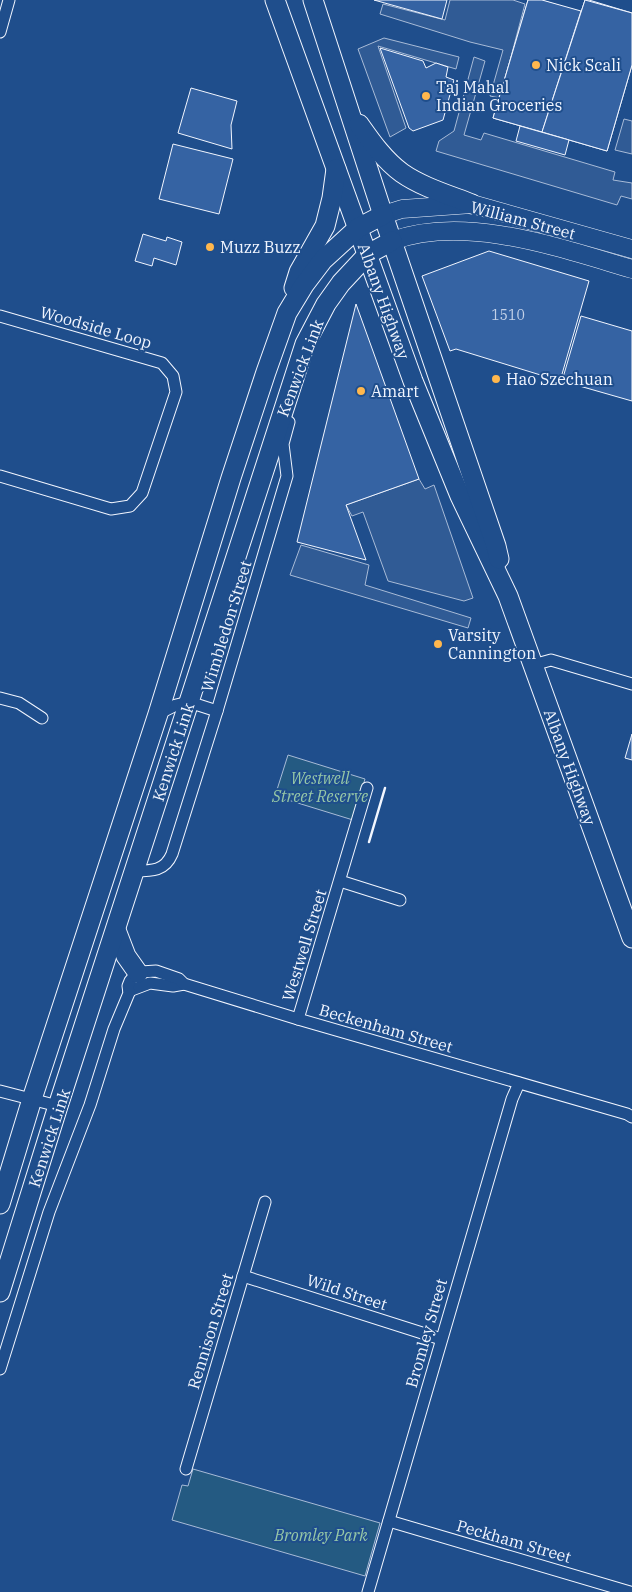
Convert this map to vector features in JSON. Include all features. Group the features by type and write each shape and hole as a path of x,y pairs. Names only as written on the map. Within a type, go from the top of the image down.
{"highway":[{"name":"Albany Highway","path":"275,0 413,382 460,496 508,596 632,938"},
{"name":"Albany Highway","path":"313,0 382,215 496,546 508,596"},
{"path":"348,106 372,142 403,174 472,204"},
{"path":"287,314 299,272 325,226 332,198 336,168"},
{"name":"Kenwick Link","path":"0,1204 158,714 226,496 287,314 304,285 323,260 358,228 382,215"},
{"name":"Kenwick Link","path":"0,1292 58,1106 306,344 326,304 341,283 368,254 392,241"},
{"path":"116,930 126,956 138,973"}],"main road":[{"name":"William Street","path":"382,215 410,208 472,204 632,249"},
{"name":"William Street","path":"392,241 402,237 437,230 482,232 550,245 632,269"}],"street":[{"path":"0,32 9,0"},
{"name":"Woodside Loop","path":"0,316 162,363 173,376 176,392 142,493 130,506 111,509 0,476"},
{"name":"Wimbledon Street","path":"135,871 151,871 161,868 170,859 217,712 287,476 283,444 292,410 290,390"},
{"path":"533,665 551,660 632,684"},
{"path":"0,698 19,703 42,718"},
{"path":"158,714 176,705 189,702 217,712"},
{"name":"Westwell Street","path":"298,1019 367,788"},
{"name":"Westwell Street","path":"340,881 400,900"},
{"name":"Beckenham Street","path":"138,973 156,971 178,979 184,984 298,1019 630,1115"},
{"path":"0,1370 49,1212 90,1104 114,1029 129,990 128,986 138,973"},
{"path":"129,990 150,983 173,986 184,984"},
{"name":"Bromley Street","path":"368,1592 512,1099 519,1083"},
{"path":"0,1091 58,1106"},
{"name":"Rennison Street","path":"186,1469 265,1202"},
{"name":"Wild Street","path":"243,1276 441,1339"},
{"name":"Peckham Street","path":"389,1521 630,1592"}],"green space":[{"name":"Westwell Street Reserve","path":"288,755 365,779 353,820 275,796"},
{"name":"Bromley Park","path":"193,1469 380,1523 365,1576 172,1520 182,1485 188,1486"}],"shaded area":[{"path":"450,0 513,0 525,4 500,98 490,96 503,50 470,42 380,14 383,4 445,20"},
{"path":"384,38 459,57 456,69 378,46 406,128 390,137 358,49"},
{"path":"474,57 485,61 464,135 481,140 484,133 615,172 613,180 632,183 632,199 621,196 617,205 436,151 439,141 454,131"},
{"path":"624,119 632,121 632,154 615,150"},
{"path":"419,479 425,489 434,485 473,598 464,601 388,581 363,512 352,516 346,505"},
{"path":"301,545 369,565 365,585 471,618 468,628 290,575"}],"building":[{"path":"374,0 447,0 442,19"},
{"path":"528,0 541,0 581,12 585,0 589,0 632,13 632,65 607,151 493,118"},
{"name":"Nick Scali","path":"528,0 542,0 581,11 542,132 493,118"},
{"path":"585,0 632,13 632,65 607,151 542,132"},
{"path":"380,48 423,61 426,68 436,63 448,67 446,77 454,80 443,120 413,131 409,128"},
{"path":"191,88 237,101 231,125 232,149 178,133"},
{"path":"520,126 569,140 565,155 516,141"},
{"path":"173,144 233,159 219,214 159,199"},
{"path":"143,234 166,241 167,237 182,242 176,265 154,258 152,266 135,261"},
{"path":"489,251 589,281 560,381 456,349 450,351 422,276"},
{"name":"Amart","path":"356,304 419,479 346,505 366,560 297,542"},
{"path":"581,316 632,331 632,401 562,381"},
{"path":"632,734 632,760 625,758"}],"wall":[{"path":"369,842 385,788"}],"place":[{"name":"Nick Scali","path":"536,65"},
{"name":"Taj Mahal Indian Groceries","path":"426,96"},
{"name":"Muzz Buzz","path":"210,247"},
{"name":"Hao Szechuan","path":"496,379"},
{"name":"Amart","path":"361,391"},
{"name":"Varsity Cannington","path":"438,644"}]}
